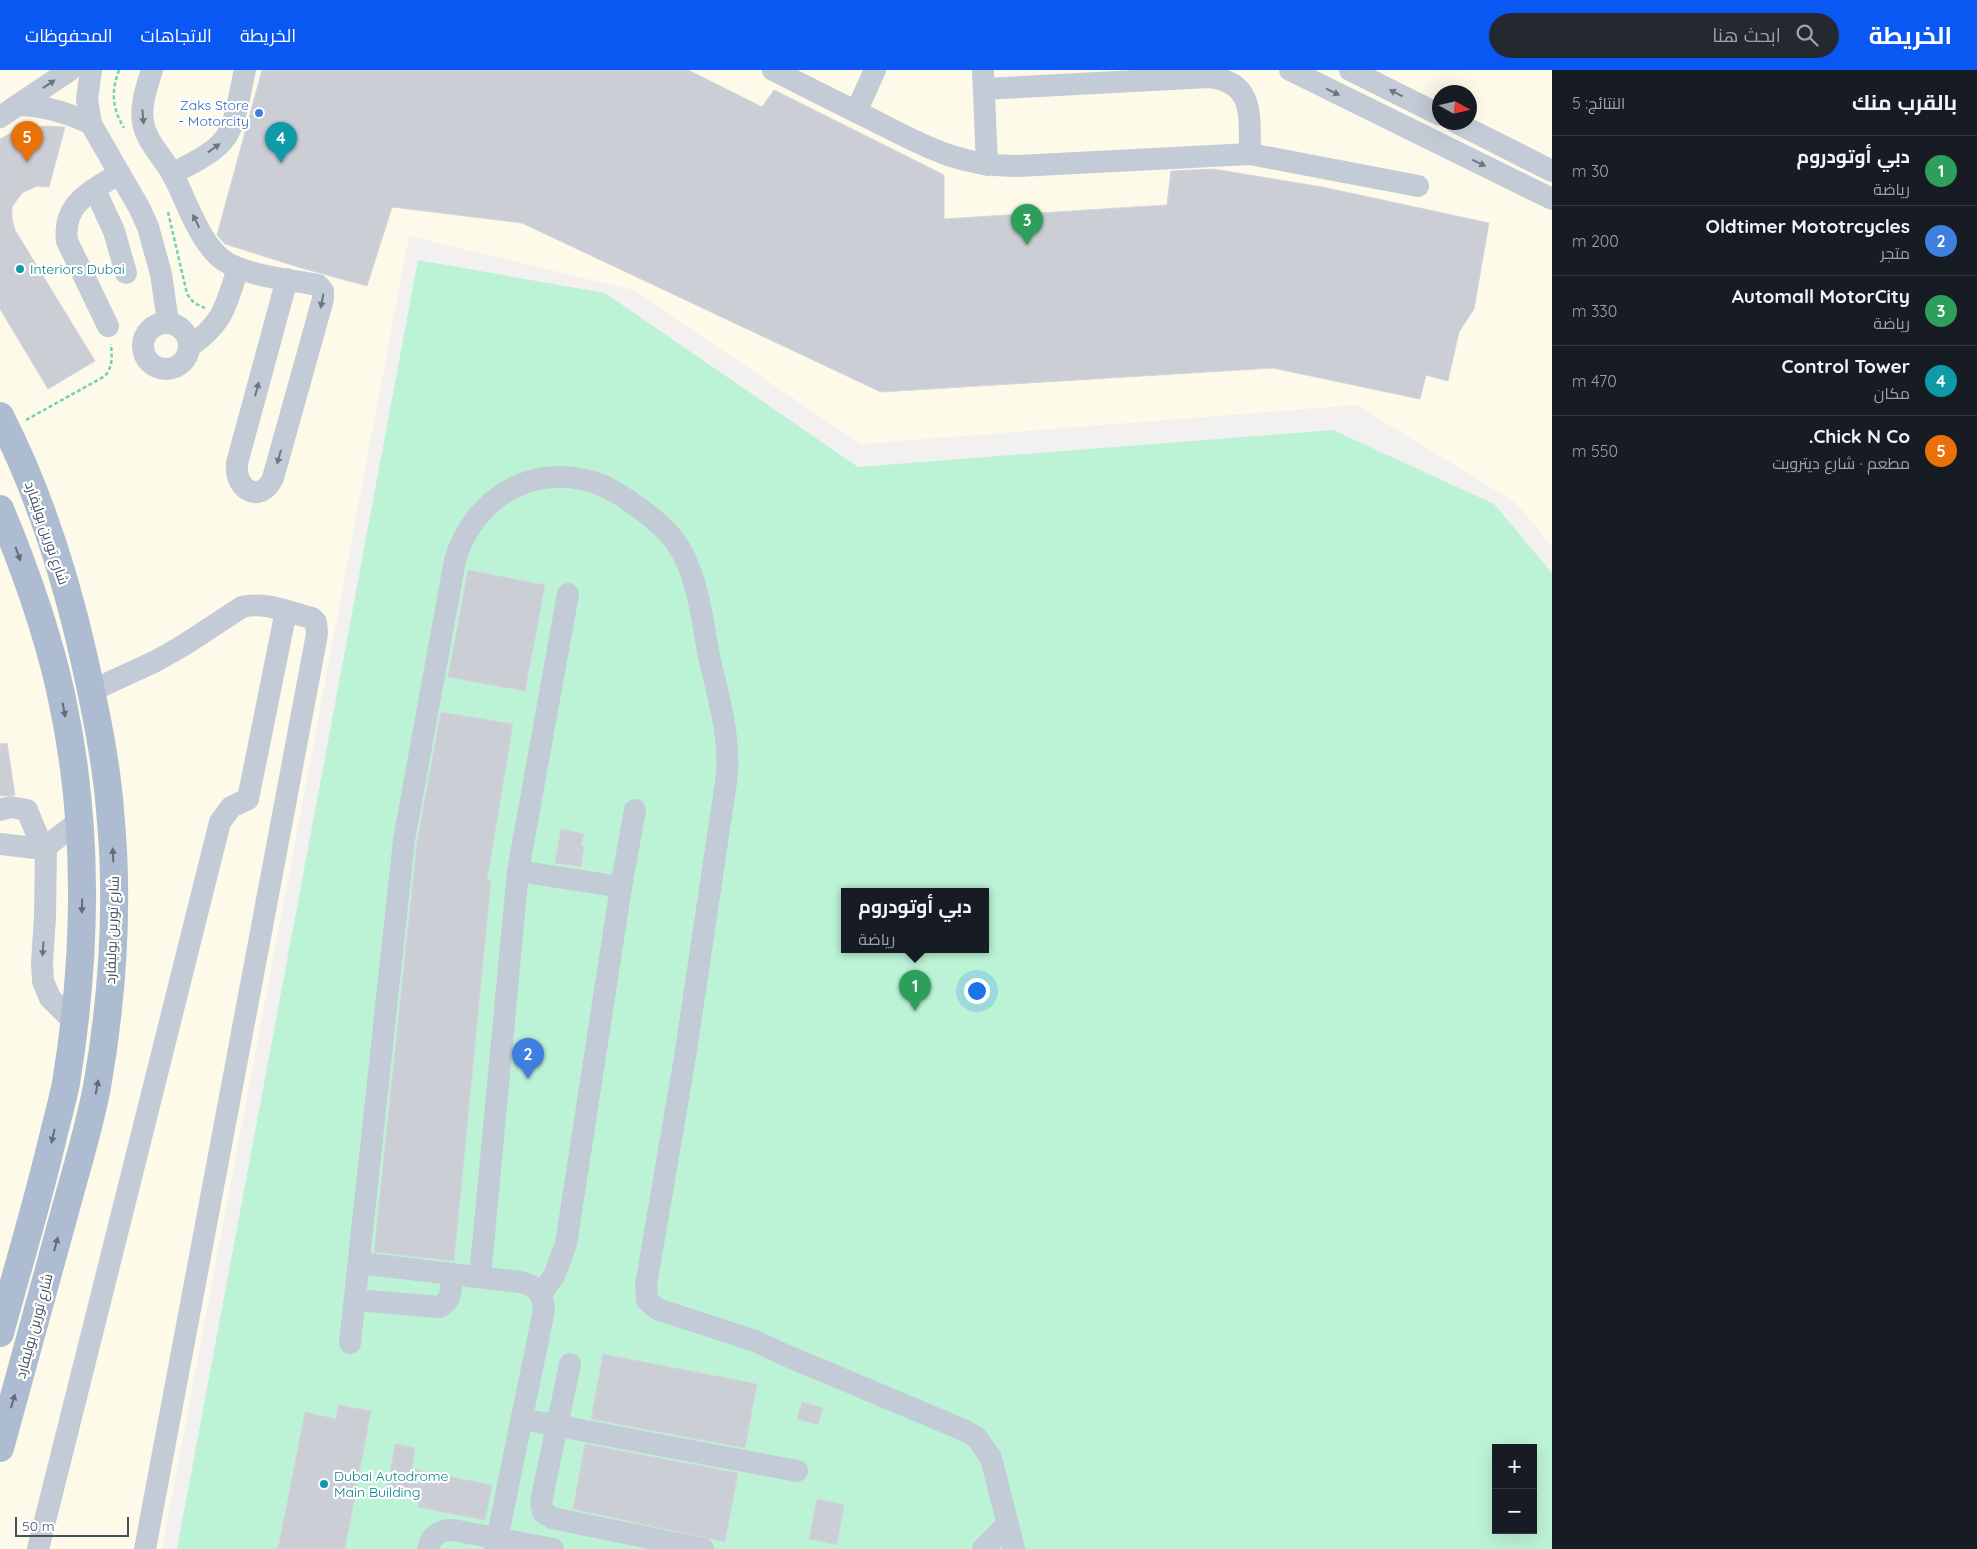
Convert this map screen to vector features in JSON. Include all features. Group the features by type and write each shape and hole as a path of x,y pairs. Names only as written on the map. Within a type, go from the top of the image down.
{"main road":[{"name":"شارع تورين بوليفارد","path":"0,1448 96,1090 107,1017 112,958 114,857 110,808 91,691 78,633 60,568 40,508 4,423"},
{"path":"0,509 35,600 49,645 70,742 76,788 82,877 81,932 74,1022 66,1084 0,1333"},
{"path":"44,1172 56,1168 62,1171 66,1183 66,1205"}],"street":[{"path":"0,117 70,70"},
{"path":"91,70 88,99 91,124 140,209 156,252 163,282 181,334"},
{"path":"152,70 144,98 143,122 146,133 177,183 205,239 230,265 318,285 324,295 274,478 270,486 262,491 253,492 244,488 238,482 236,473 237,463 287,279"},
{"path":"177,183 226,137 233,120 245,70"},
{"path":"772,70 948,156 986,165 1018,166 1250,154 1418,186"},
{"path":"856,112 875,70"},
{"path":"1290,70 1552,199"},
{"path":"1350,70 1432,111"},
{"path":"986,165 983,79 1221,78 1232,82 1247,100 1250,154"},
{"path":"18,105 56,109 91,124"},
{"path":"1471,130 1552,171"},
{"path":"108,326 67,241 66,230 72,208 79,200 119,173"},
{"path":"95,190 114,231 126,274"},
{"path":"181,334 201,339 217,323 227,302 230,265"},
{"path":"181,334 204,323 212,312 226,281 230,265"},
{"path":"350,1343 404,840 455,560 460,544 473,521 490,502 504,492 524,482 546,478 570,478 592,482 614,491 664,527 688,564 699,603 728,756 726,782 685,1057 646,1285 647,1300 656,1309 761,1343 785,1355 966,1430 981,1443 991,1458 1014,1549"},
{"path":"480,1277 518,871 568,594"},
{"path":"91,691 156,661 242,607 251,604 312,618 316,622 317,634 145,1549"},
{"path":"38,1549 220,822 231,807 248,799 286,611"},
{"path":"0,810 10,807 27,810 44,848 45,916 42,963 43,981 50,998 74,1022"},
{"path":"540,1294 557,1271 566,1244 621,886 635,810"},
{"path":"0,844 44,848 78,822"},
{"path":"518,871 621,886"},
{"path":"359,1263 528,1284 540,1294 544,1310 496,1544"},
{"path":"355,1300 440,1307 447,1303 451,1297 452,1274"},
{"path":"570,1364 541,1502 543,1512 547,1516 703,1549"},
{"path":"522,1419 797,1471"},
{"path":"983,1549 1008,1524"},
{"path":"428,1549 430,1541 436,1534 444,1530 496,1544 553,1549"}],"path":[{"path":"119,70 113,97 119,120 128,134"},
{"path":"177,183 165,198 187,294 194,303 212,312"},
{"path":"4,423 105,376 110,370 112,361 108,326"}],"shaded area":[{"path":"0,70 1552,70 1552,547 1516,503 1357,405 861,444 633,290 409,236 162,1549 0,1549"}],"green space":[{"path":"418,260 605,293 858,467 1333,430 1494,504 1552,573 1552,1549 177,1549"}],"building":[{"path":"262,70 688,70 762,107 774,90 944,175 944,219 1167,205 1171,171 1213,169 1322,187 1489,223 1474,309 1459,332 1448,381 1426,375 1420,399 1273,368 881,392 522,223 392,207 367,286 225,244 217,235"},
{"name":"Interiors Dubai","path":"44,126 65,127 49,187 37,186 22,193 12,207 12,219 15,230 95,361 48,389 0,309 0,139 13,132"},
{"path":"468,570 545,585 525,691 448,677"},
{"path":"441,712 513,724 487,880 491,880 454,1261 374,1252 417,842"},
{"path":"7,743 15,795 0,796 0,744"},
{"path":"561,829 584,834 581,846 584,846 581,867 555,863"},
{"path":"603,1354 757,1384 745,1448 591,1419"},
{"path":"802,1402 823,1408 818,1425 797,1419"},
{"name":"Dubai Autodrome Main Building","path":"338,1405 371,1411 345,1549 278,1549 305,1412 336,1419"},
{"path":"395,1444 415,1448 412,1469 492,1485 485,1520 418,1507 420,1497 387,1490"},
{"path":"585,1444 738,1473 725,1542 573,1509"},
{"path":"817,1499 844,1505 837,1545 809,1539"}],"place":[{"name":"Zaks Store - Motorcity","path":"259,113"},
{"name":"Chick N Co.","path":"27,162"},
{"name":"Control Tower","path":"281,163"},
{"name":"Automall MotorCity","path":"1027,245"},
{"name":"Interiors Dubai","path":"20,269"},
{"name":"دبي أوتودروم","path":"915,1011"},
{"name":"Oldtimer Mototrcycles","path":"528,1079"},
{"name":"Dubai Autodrome Main Building","path":"324,1484"}]}
